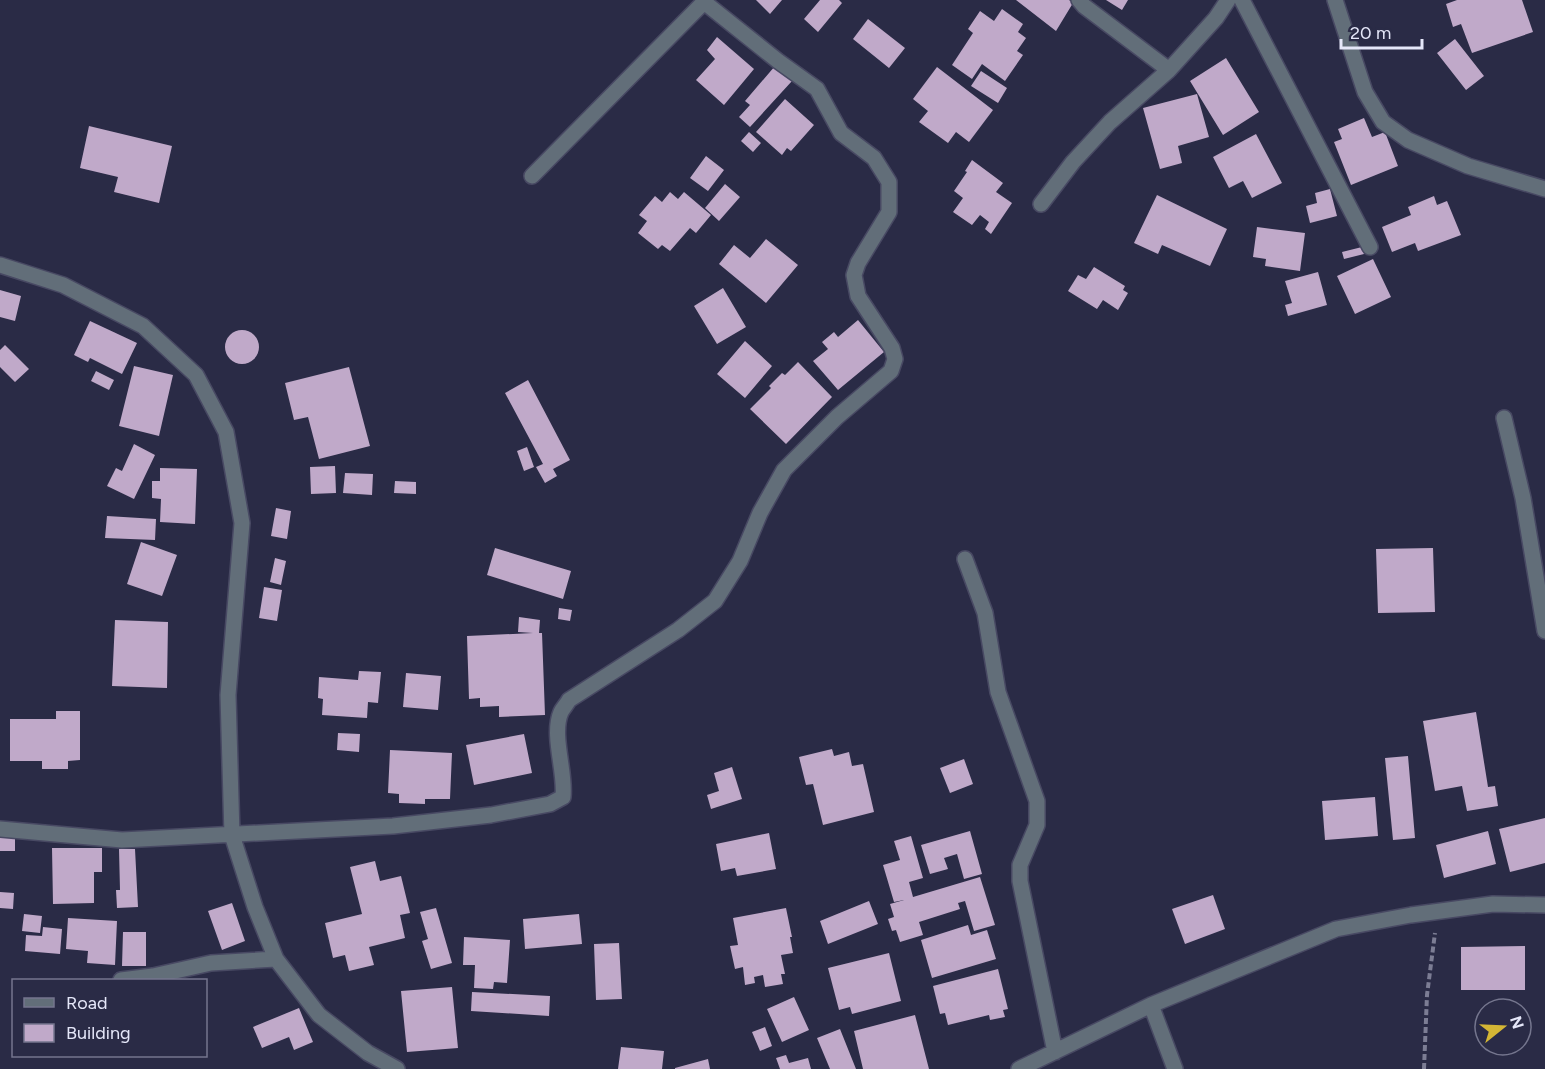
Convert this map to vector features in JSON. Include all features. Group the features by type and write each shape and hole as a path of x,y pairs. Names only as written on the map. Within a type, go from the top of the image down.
{"street":[{"path":"1079,0 1169,70"},
{"path":"1041,204 1072,162 1110,122 1169,70 1216,18 1227,0"},
{"path":"1242,0 1370,247"},
{"path":"1335,0 1365,92 1383,122 1408,140 1468,166 1545,189"},
{"path":"0,829 122,840 393,826 490,815 550,804 563,797 565,783 558,734 561,713 569,700 678,630 715,601 740,561 760,513 784,470 837,417 891,371 895,359 892,348 858,296 854,275 858,263 889,212 889,182 874,158 842,133 817,89 705,1 532,176"},
{"path":"0,265 63,285 143,326 196,375 226,432 242,523 228,695 232,835 255,907 276,959 319,1015 368,1053 397,1069"},
{"path":"1504,418 1523,498 1545,631"},
{"path":"965,559 985,613 998,692 1037,801 1037,825 1020,865 1020,880 1055,1052"},
{"path":"1019,1069 1151,1005 1336,929 1493,904 1545,904"},
{"path":"134,979 211,963 276,959"},
{"path":"1151,1005 1174,1069"}],"path":[{"path":"1424,1069 1430,961 1440,911"}],"building":[{"path":"756,0 782,0 770,14"},
{"path":"820,0 839,0 842,3 818,32 804,19"},
{"path":"1016,0 1069,0 1073,3 1056,31"},
{"path":"1106,0 1128,0 1122,10"},
{"path":"1457,0 1522,0 1533,32 1472,53 1461,24 1453,27 1446,4"},
{"path":"1002,9 1023,24 1018,32 1026,38 1017,51 1023,55 1005,81 982,64 972,79 952,65 973,33 968,29 980,11 994,21"},
{"path":"868,19 905,48 889,68 853,39"},
{"path":"717,37 754,69 724,105 696,80 715,59 707,50"},
{"path":"1455,39 1484,76 1466,90 1437,53"},
{"path":"1226,58 1259,112 1223,135 1190,81"},
{"path":"775,66 792,81 750,127 739,117 750,105 745,101"},
{"path":"937,67 993,110 969,142 956,132 948,143 919,122 928,111 913,99"},
{"path":"981,71 1007,88 998,103 971,86"},
{"path":"1197,94 1209,137 1178,146 1182,163 1160,169 1143,108"},
{"path":"785,99 814,125 791,151 787,148 782,155 756,132"},
{"path":"1364,118 1372,137 1385,132 1398,166 1351,185 1334,142 1342,139 1338,129"},
{"path":"89,126 172,146 159,203 114,192 118,177 80,168"},
{"path":"749,132 761,143 753,152 741,141"},
{"path":"1256,134 1282,183 1252,198 1243,181 1229,188 1213,157"},
{"path":"706,156 724,170 708,191 690,178"},
{"path":"972,160 1003,183 996,192 1012,203 991,234 985,229 989,222 980,215 972,225 953,212 963,198 954,191"},
{"path":"725,184 740,197 719,221 705,208"},
{"path":"1330,189 1337,216 1310,223 1306,206 1317,203 1315,193"},
{"path":"670,192 678,199 684,192 711,215 696,233 690,228 670,251 662,245 658,249 638,233 647,221 639,215 655,196 662,202"},
{"path":"1157,195 1227,229 1210,266 1162,245 1158,254 1134,243"},
{"path":"1434,196 1437,205 1447,201 1461,235 1418,251 1415,243 1392,252 1382,227 1411,215 1408,207"},
{"path":"1257,227 1305,233 1300,271 1265,266 1266,259 1253,257"},
{"path":"766,239 798,265 766,303 719,264 734,245 750,258"},
{"path":"1362,247 1364,254 1344,259 1342,252"},
{"path":"1373,259 1391,297 1355,314 1337,276"},
{"path":"1094,267 1125,286 1123,290 1128,293 1118,310 1103,300 1097,309 1068,291 1078,275 1086,279"},
{"path":"1318,272 1327,305 1288,316 1285,305 1292,303 1285,281"},
{"path":"723,288 746,327 717,344 694,306"},
{"path":"0,290 21,296 15,321 0,317"},
{"path":"858,320 884,352 838,390 813,361 828,349 822,342 834,332 838,337"},
{"path":"90,321 137,343 122,374 90,358 88,362 74,355"},
{"path":"242,330 254,335 259,347 254,359 242,364 230,359 225,347 230,335"},
{"path":"745,341 772,366 745,398 717,374"},
{"path":"5,345 29,369 15,382 0,367 0,350"},
{"path":"798,362 832,397 786,444 750,409 782,373 785,375"},
{"path":"134,366 173,375 159,436 119,426"},
{"path":"349,367 370,446 319,459 308,417 294,420 285,383"},
{"path":"96,371 114,380 109,390 91,381"},
{"path":"528,380 570,460 553,469 557,476 545,483 536,467 543,464 505,393"},
{"path":"134,444 155,455 134,499 107,486 116,468 122,471"},
{"path":"527,447 534,467 524,471 517,451"},
{"path":"335,466 336,493 311,494 310,467"},
{"path":"160,468 197,469 195,524 160,522 161,499 152,498 152,481 160,481"},
{"path":"345,473 373,474 372,495 343,493"},
{"path":"395,481 416,482 416,494 394,493"},
{"path":"276,508 291,511 287,539 271,536"},
{"path":"107,516 156,519 155,540 105,538"},
{"path":"141,542 177,555 162,596 127,584"},
{"path":"495,548 571,571 563,599 487,575"},
{"path":"1433,548 1435,612 1378,613 1376,549"},
{"path":"275,558 286,561 281,585 270,582"},
{"path":"264,587 282,590 277,621 259,618"},
{"path":"559,608 572,610 570,621 558,619"},
{"path":"519,617 540,620 545,715 499,717 499,706 480,707 480,698 469,699 467,636 533,633 518,632"},
{"path":"115,620 168,622 167,688 112,686"},
{"path":"359,671 381,672 378,703 368,702 367,718 322,715 323,699 318,698 319,677 358,680"},
{"path":"406,673 441,676 438,710 403,707"},
{"path":"56,711 80,711 80,760 68,761 68,769 42,769 42,761 10,761 10,719 56,719"},
{"path":"1476,712 1488,787 1495,786 1498,806 1467,811 1462,786 1435,791 1423,721"},
{"path":"338,733 360,734 359,752 337,750"},
{"path":"524,734 532,773 474,785 466,745"},
{"path":"832,749 834,756 849,752 852,766 863,764 874,812 823,825 813,784 806,785 799,757"},
{"path":"390,750 452,753 450,799 425,799 425,804 399,803 399,794 388,793"},
{"path":"1408,756 1415,838 1393,840 1385,758"},
{"path":"964,759 973,784 950,793 940,768"},
{"path":"732,767 742,799 711,809 707,795 719,791 714,773"},
{"path":"1375,797 1378,836 1325,840 1322,801"},
{"path":"1545,818 1545,863 1510,872 1499,829"},
{"path":"970,831 982,874 964,879 957,854 944,858 948,869 930,874 921,845"},
{"path":"1488,831 1496,864 1444,878 1436,845"},
{"path":"769,833 776,869 737,876 735,868 721,871 716,844"},
{"path":"0,836 15,836 15,851 0,851"},
{"path":"911,836 923,878 909,882 913,897 980,877 995,925 974,931 965,901 958,903 960,909 919,922 923,935 900,942 896,930 892,931 888,919 894,917 890,904 904,900 894,902 883,865 900,860 894,841"},
{"path":"52,848 102,848 102,872 94,872 94,903 53,904"},
{"path":"119,849 135,849 138,907 117,908 116,890 120,890"},
{"path":"375,861 380,881 401,876 410,913 400,915 405,938 369,947 374,965 349,971 345,955 333,958 325,923 362,914 350,867"},
{"path":"0,892 14,893 13,909 0,908"},
{"path":"1213,895 1225,929 1185,944 1172,909"},
{"path":"869,901 878,924 828,944 820,921"},
{"path":"232,903 245,941 222,950 208,911"},
{"path":"436,908 452,963 431,969 422,941 428,939 420,912"},
{"path":"786,908 793,953 781,955 785,974 781,974 783,984 765,987 763,975 754,977 755,983 745,985 743,967 735,969 730,946 738,945 733,918"},
{"path":"24,914 42,916 40,933 22,931"},
{"path":"579,914 582,944 525,949 523,919"},
{"path":"68,918 117,921 115,965 87,963 88,951 66,949"},
{"path":"968,925 971,935 987,930 996,959 932,978 921,940"},
{"path":"43,927 62,929 60,954 25,951 26,935 42,936"},
{"path":"123,932 146,932 146,966 122,966"},
{"path":"464,937 510,940 507,983 494,982 493,989 474,988 475,965 463,965"},
{"path":"619,943 622,999 596,1000 594,944"},
{"path":"1525,946 1525,990 1461,990 1461,947"},
{"path":"889,953 901,1001 852,1014 850,1007 839,1010 828,968"},
{"path":"998,969 1008,1009 1003,1010 1005,1017 990,1020 989,1015 948,1025 945,1013 940,1014 933,986"},
{"path":"452,987 458,1048 407,1052 401,991"},
{"path":"472,992 550,996 549,1016 471,1011"},
{"path":"794,997 809,1030 782,1042 767,1009"},
{"path":"299,1008 313,1042 294,1050 289,1037 262,1048 253,1027"},
{"path":"915,1015 929,1069 863,1069 854,1031"},
{"path":"765,1027 772,1046 760,1051 752,1032"},
{"path":"840,1029 856,1069 830,1069 817,1038"},
{"path":"621,1047 664,1051 662,1069 618,1069"},
{"path":"786,1055 789,1063 808,1058 811,1069 780,1069 776,1058"},
{"path":"708,1059 710,1069 675,1069 675,1068"}]}
